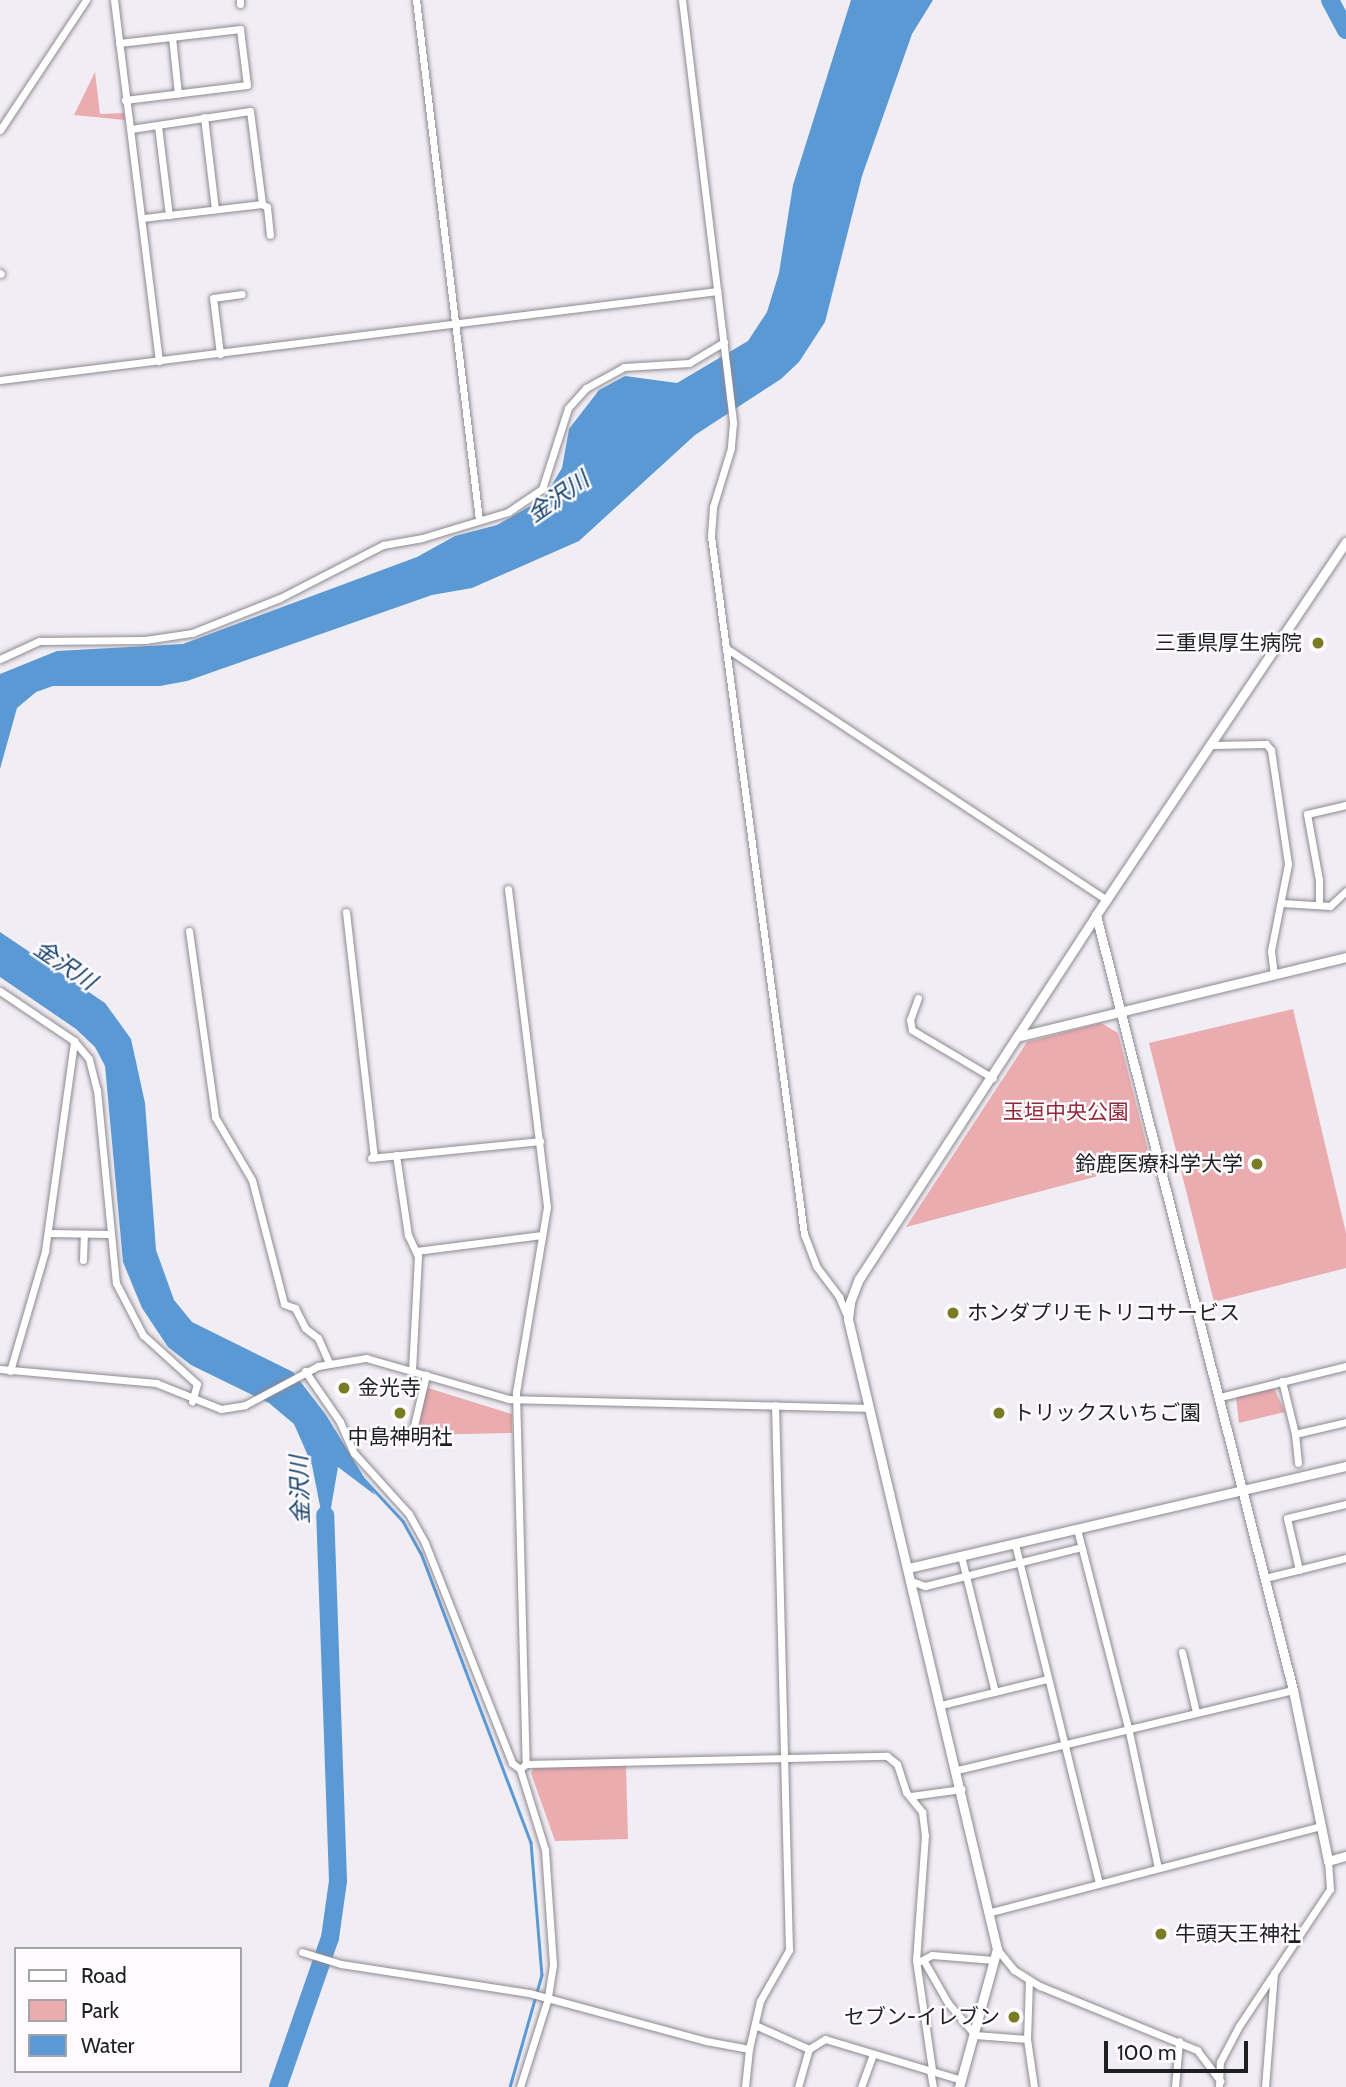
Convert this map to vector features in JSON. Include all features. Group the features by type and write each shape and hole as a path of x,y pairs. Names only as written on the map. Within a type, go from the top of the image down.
{"street":[{"path":"0,130 86,0"},
{"path":"114,0 159,361"},
{"path":"415,0 479,520"},
{"path":"682,0 733,422 711,520 804,1234 816,1266 839,1297 848,1319 962,1789 997,1949 960,2083 931,2070 873,2056 825,2039 809,2049 798,2087"},
{"path":"119,43 240,29 247,85 125,100"},
{"path":"172,37 178,93"},
{"path":"131,129 250,111 262,204"},
{"path":"204,117 215,209"},
{"path":"158,126 169,215"},
{"path":"142,218 262,204 267,207 270,235"},
{"path":"0,380 718,291"},
{"path":"220,354 213,298 242,294"},
{"path":"0,659 39,641 145,640 192,633 324,578 363,553 508,512 542,489 568,408 596,380 624,367 690,363 724,345"},
{"path":"848,1319 859,1279 993,1078 1096,915 1346,542"},
{"path":"726,648 1107,900"},
{"path":"1212,745 1266,744 1271,750 1288,864 1271,951 1273,974"},
{"path":"1319,905 1319,880 1307,814 1346,805"},
{"path":"508,889 547,1207 517,1399 523,1766 547,1865 554,1965 548,1998 520,2087"},
{"path":"1282,903 1330,906 1346,891"},
{"path":"346,912 372,1158 540,1141"},
{"path":"1096,915 1244,1488 1293,1690 1328,1861 1330,1889 1274,1973 1220,2062 1219,2084"},
{"path":"189,931 215,1117 252,1180 284,1304 295,1308 305,1328 318,1338 329,1363"},
{"path":"1020,1036 1346,957"},
{"path":"0,990 74,1041 89,1059 95,1078 108,1234 122,1298 143,1335 197,1384 192,1401"},
{"path":"918,998 909,1024 912,1030 993,1078"},
{"path":"10,1371 48,1233 74,1041"},
{"path":"396,1155 408,1235 416,1251 412,1370"},
{"path":"48,1233 108,1234"},
{"path":"83,1260 84,1234"},
{"path":"416,1251 542,1235"},
{"path":"0,1369 156,1384 192,1401 220,1409 253,1400 305,1371 329,1363 366,1357 517,1399 869,1408"},
{"path":"1220,1397 1346,1366"},
{"path":"305,1371 360,1463 409,1514 425,1543 512,1763 523,1766 887,1756 897,1764 911,1796 922,1812 925,1835 920,1961 933,2087"},
{"path":"346,1436 412,1434 426,1375"},
{"path":"1282,1381 1295,1434 1298,1463"},
{"path":"745,2087 749,2049 760,2001 789,1950 775,1405"},
{"path":"1295,1434 1346,1422"},
{"path":"908,1568 1346,1466"},
{"path":"1299,1570 1287,1518 1346,1504"},
{"path":"1077,1529 1128,1727 1157,1868"},
{"path":"1015,1544 1099,1883"},
{"path":"911,1581 925,1586 1081,1547"},
{"path":"961,1556 995,1692"},
{"path":"1265,1578 1346,1558"},
{"path":"1182,1652 1196,1712"},
{"path":"941,1705 1048,1679"},
{"path":"957,1770 1128,1727 1293,1690"},
{"path":"911,1796 962,1789"},
{"path":"991,1912 1320,1826"},
{"path":"1328,1861 1346,1856"},
{"path":"997,1949 1029,1980 1179,2041 1208,2059 1219,2084"},
{"path":"302,1952 337,1963 529,1993 749,2049"},
{"path":"920,1961 932,1955 994,1960"},
{"path":"920,1961 954,2011 975,2035 1027,2039"},
{"path":"1265,2087 1274,1973"},
{"path":"1029,1980 1027,2039 1034,2087"},
{"path":"755,2025 809,2049"},
{"path":"1175,2087 1179,2041"},
{"path":"861,2087 873,2056"}],"green space":[{"path":"95,72 100,114 124,113 125,120 74,115"},
{"name":"鈴鹿医療科学大学","path":"1293,1009 1346,1233 1346,1268 1214,1302 1149,1043"},
{"name":"玉垣中央公園","path":"1101,1023 1118,1033 1151,1162 906,1227 1027,1042"},
{"path":"425,1387 512,1414 512,1433 418,1435"},
{"path":"1274,1388 1285,1412 1239,1423 1236,1397"},
{"path":"626,1766 628,1839 555,1841 531,1773 534,1768"}],"water":[{"path":"851,0 933,0 912,34 862,176 825,322 799,362 781,379 695,435 579,541 472,588 432,595 187,681 160,686 53,686 36,692 17,708 0,769 0,674 57,651 183,644 417,557 455,536 497,525 544,498 562,468 569,429 599,390 625,376 677,383 748,341 767,312 779,273 793,185"},
{"path":"0,932 105,1003 131,1039 145,1103 156,1250 174,1300 192,1322 293,1372 326,1415 375,1495 338,1467 326,1537 312,1465 294,1424 269,1403 191,1365 168,1347 142,1308 123,1262 105,1066 95,1047 76,1029 0,977"}],"waterway":[{"path":"1330,0 1346,30"},
{"path":"363,1478 403,1521 421,1553 531,1842 542,1975 510,2087"},
{"name":"金沢川","path":"278,2087 330,1938 338,1881 325,1515"}],"place":[{"name":"三重県厚生病院","path":"1318,643"},
{"name":"鈴鹿医療科学大学","path":"1257,1164"},
{"name":"ホンダプリモトリコサービス","path":"953,1313"},
{"name":"金光寺","path":"344,1388"},
{"name":"中島神明社","path":"400,1413"},
{"name":"トリックスいちご園","path":"999,1413"},
{"name":"牛頭天王神社","path":"1161,1934"},
{"name":"セブン-イレブン","path":"1014,2017"}]}
